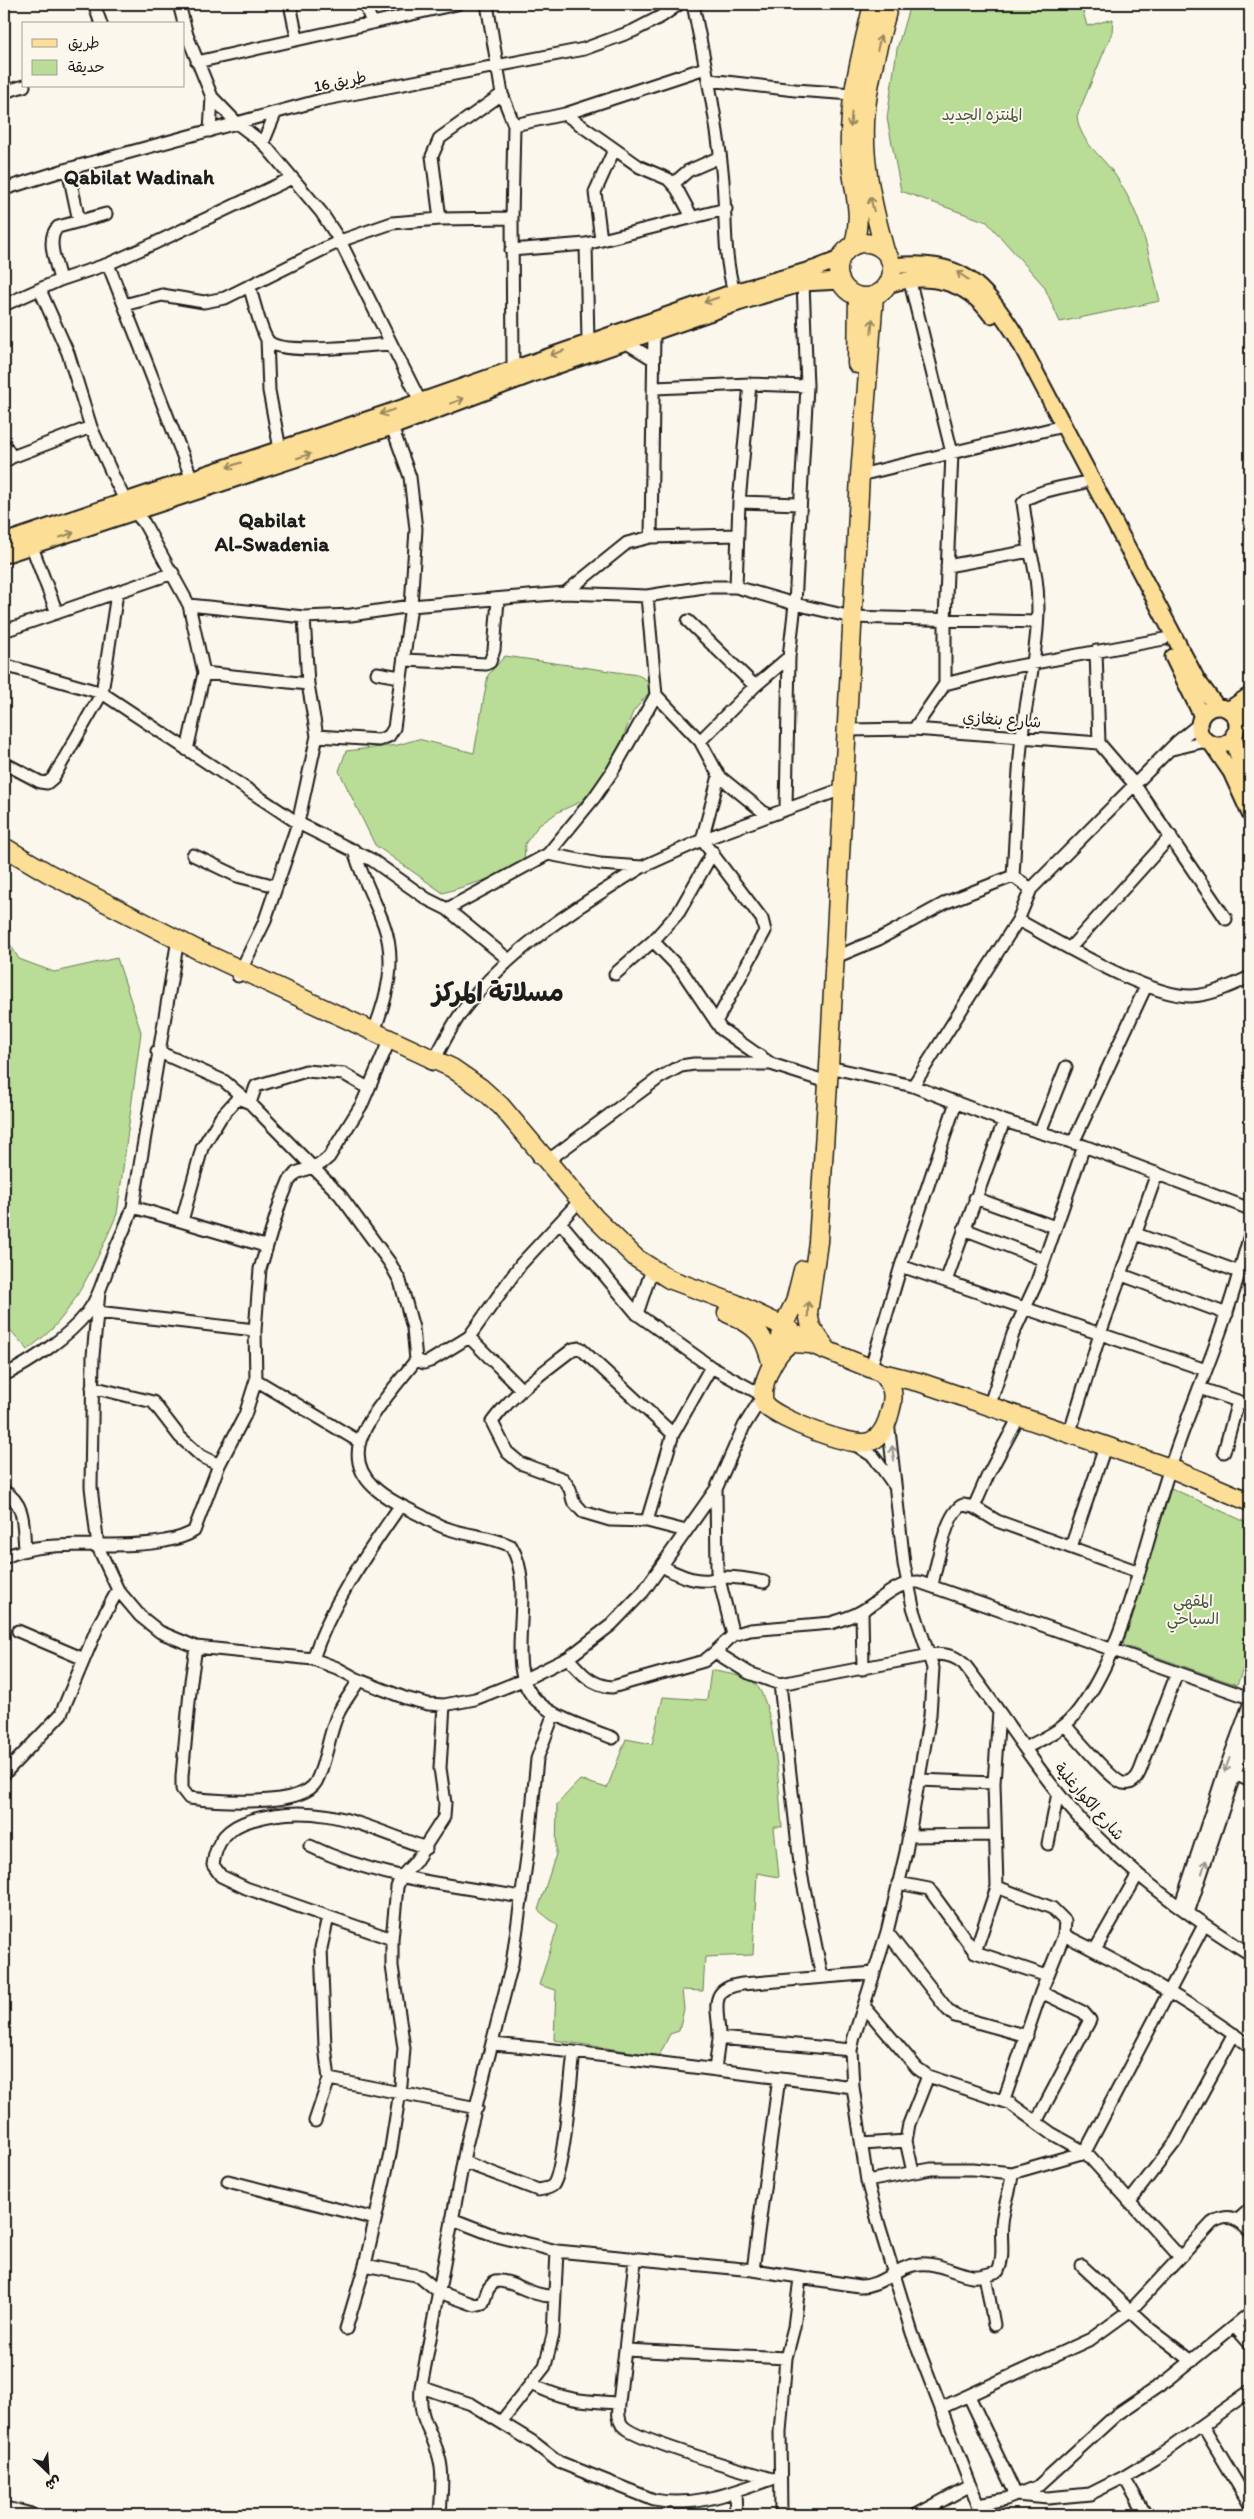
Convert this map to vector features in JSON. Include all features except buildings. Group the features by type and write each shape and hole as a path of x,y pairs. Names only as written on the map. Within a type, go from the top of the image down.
{"highway":[{"path":"854,245 860,226 850,150 853,94 872,4"},
{"path":"888,258 876,245 865,243 854,245 846,250 840,259 838,266 840,282 851,294 866,296 888,285 888,258 870,195 865,139 866,109 871,79 889,4"},
{"path":"831,959 834,792 860,475 866,296"},
{"path":"866,296 858,341 848,616 847,730 818,1151 806,1250 795,1302 783,1326 775,1359 762,1396 765,1405 777,1414 854,1443 875,1439 882,1433 888,1420 894,1396 903,1388 922,1382"},
{"path":"4,847 48,874 176,945"},
{"path":"4,859 71,898 374,1031 481,1088 502,1106 574,1207 622,1259 651,1275 679,1295 751,1324 764,1337 775,1359"},
{"path":"240,973 387,1046 433,1063"},
{"path":"818,1151 817,1251 808,1313 811,1327 828,1351"},
{"path":"540,1158 610,1234 651,1275 669,1279 734,1303 783,1326 811,1344 876,1370 922,1382 1069,1435 1170,1468 1250,1502"},
{"path":"775,1359 791,1343 811,1344"},
{"path":"876,1370 888,1380 894,1396"}],"main road":[{"path":"888,258 935,265 956,271 978,286 996,305 1017,337 1030,372"},
{"path":"4,542 130,507 392,427 423,407 513,368 734,292 814,269 840,259"},
{"path":"888,285 909,278 941,280 959,287 975,298 993,317 1030,372 1151,603 1164,639 1201,720 1202,735 1231,772 1250,814"},
{"path":"4,555 32,547 130,507 192,479 280,449 423,407 803,284 840,282"},
{"path":"1059,427 1082,483 1197,680 1222,709 1234,716 1237,753 1250,785"},
{"path":"1201,720 1208,710 1222,709 1250,695"},
{"path":"1209,742 1227,742 1250,710"}],"street":[{"path":"94,4 100,22"},
{"path":"179,4 183,22"},
{"path":"290,4 297,38"},
{"path":"365,4 372,23"},
{"path":"197,62 297,38 457,4"},
{"path":"487,4 502,94 514,125 512,218 513,368"},
{"name":"طريق 16","path":"4,189 68,169 321,100 584,49 633,31 662,16 679,4"},
{"path":"693,4 709,80 720,157 726,209 724,242 726,266 734,292"},
{"path":"186,36 212,97 238,124 263,143 322,212 340,241 423,407"},
{"path":"514,125 565,114 705,68"},
{"path":"709,80 795,90 853,94"},
{"path":"4,92 22,87"},
{"path":"440,219 432,156 435,146 440,138 502,94"},
{"path":"210,131 212,97"},
{"path":"263,143 275,114"},
{"path":"565,114 640,167 673,184 692,217"},
{"path":"602,240 595,192 614,150"},
{"path":"673,184 688,171 720,157"},
{"path":"68,169 79,221"},
{"path":"4,306 60,280 108,264 292,178"},
{"path":"512,250 586,244 726,209"},
{"path":"60,280 52,236 58,227 106,214"},
{"path":"124,305 162,295 204,302 225,298 340,241 392,223 440,219 512,218"},
{"path":"586,244 588,342"},
{"path":"108,264 192,479"},
{"path":"909,278 952,453 945,621 946,684 914,729"},
{"path":"786,808 789,657 795,604 799,504 807,386 803,284"},
{"path":"249,286 267,339 269,391 280,449"},
{"path":"40,290 68,353 92,427 130,507 144,523 189,605 204,673 187,750"},
{"path":"651,537 655,388 654,332"},
{"path":"267,339 275,346 304,349 391,344"},
{"path":"624,342 654,359"},
{"path":"655,388 750,384 807,386"},
{"path":"736,587 739,502 750,384"},
{"path":"4,444 8,460 92,427"},
{"path":"317,736 379,740 389,736 394,728 400,677 405,660 412,606 416,529 410,477 392,427"},
{"path":"860,475 1059,427"},
{"path":"1013,876 1022,736 1032,663 1038,592 1023,503 1034,495 1082,483"},
{"path":"739,502 799,504"},
{"path":"565,593 620,547 651,537 738,535"},
{"path":"32,547 57,613"},
{"path":"947,566 1030,551"},
{"path":"4,631 173,573"},
{"path":"189,605 304,617 351,615 412,606 565,593 647,596 704,587 736,587 795,604 848,616 945,621 1036,622"},
{"path":"4,763 40,782 50,781 102,693 117,593"},
{"path":"447,909 548,854 594,798 612,772 656,695 647,596"},
{"path":"405,660 486,664 490,662 494,650 498,600"},
{"path":"240,973 264,923 298,823 317,736 308,684 304,617"},
{"path":"688,621 755,686"},
{"path":"946,684 1032,663 1164,639"},
{"path":"1096,651 1099,743 1135,785 1226,920"},
{"path":"700,741 755,686 789,657"},
{"path":"4,665 102,693 298,823 372,860 427,899 447,909 509,960"},
{"path":"204,673 308,684"},
{"path":"377,673 400,677"},
{"path":"656,695 700,741 719,776 767,815"},
{"path":"913,1086 1018,920 1031,889 1201,720"},
{"name":"شارع بنغازي","path":"847,730 914,729 1099,743"},
{"path":"1172,748 1209,742"},
{"path":"702,840 719,776"},
{"path":"433,1063 464,1009 509,960 603,891 642,867 702,840 834,792"},
{"path":"1070,948 1171,836"},
{"path":"702,840 713,852 762,919 765,931 716,1022"},
{"path":"354,850 360,871 385,928 391,967 387,991 374,1031"},
{"path":"615,974 654,941 679,912 713,852"},
{"path":"548,854 600,864 642,867"},
{"path":"193,855 237,876 276,886"},
{"path":"831,959 879,939 946,902 1013,876"},
{"path":"1013,876 1031,889"},
{"path":"1018,920 1146,986 1172,995 1193,996 1213,992 1250,977"},
{"path":"654,941 682,971 716,1022 738,1043 771,1064"},
{"path":"4,1375 21,1366 65,1334 87,1312 99,1292 133,1207 157,1051 176,945"},
{"path":"989,1407 1013,1334 1025,1310 1056,1227 1079,1144 1146,986"},
{"path":"4,1558 25,1550 69,1546 98,1547 150,1544 186,1536 194,1531 219,1465 245,1415 256,1380 255,1330 260,1269 265,1246 289,1181 296,1173 314,1166 329,1157 362,1104 387,1046"},
{"path":"157,1051 224,1081 250,1103 314,1166 340,1195 390,1264 400,1280 414,1328 416,1360 366,1427 360,1442 360,1464 363,1475 374,1490 400,1506 446,1528 511,1546 515,1553 524,1588 520,1659 523,1680 538,1702 554,1713 613,1738"},
{"path":"540,1158 561,1151 659,1078 681,1066 771,1064 913,1086 1004,1121 1079,1144 1250,1209"},
{"path":"1040,1132 1066,1067"},
{"path":"250,1103 256,1086 306,1071 344,1074 368,1088"},
{"path":"182,1221 206,1139 221,1116 238,1098 250,1103"},
{"path":"876,1370 901,1266 956,1102"},
{"path":"946,1281 1004,1121"},
{"path":"1069,1435 1100,1334 1157,1173"},
{"path":"975,1198 1056,1227"},
{"path":"133,1207 265,1246"},
{"path":"416,1360 424,1363 430,1361 469,1337 521,1264 574,1207"},
{"path":"99,1292 92,1388 91,1487 98,1547 110,1577 118,1590 140,1616 160,1632 196,1647 313,1659 405,1698 428,1704 444,1705 475,1699 523,1680 568,1658 611,1625 643,1592 716,1489 744,1426 762,1396 711,1367 638,1314 560,1222"},
{"path":"964,1228 1044,1260"},
{"path":"1136,1234 1238,1272"},
{"path":"1026,1748 1065,1725 1087,1699 1112,1648 1139,1572 1170,1468 1227,1314 1250,1235"},
{"path":"901,1266 1025,1310 1206,1370"},
{"path":"638,1314 651,1275"},
{"path":"1122,1275 1227,1314"},
{"path":"97,1312 255,1330"},
{"path":"469,1337 522,1390"},
{"path":"673,1434 580,1348 573,1349 522,1390 500,1410 492,1422 508,1452 520,1463 563,1479 570,1489 573,1500 583,1512 610,1520 647,1521 686,1531"},
{"path":"647,1521 673,1434 711,1367"},
{"path":"256,1380 360,1442"},
{"path":"92,1388 153,1402 180,1437 201,1456 219,1465"},
{"path":"1199,1388 1250,1405"},
{"path":"1224,1452 1238,1401"},
{"path":"974,1507 988,1475 1019,1417"},
{"path":"888,1420 907,1583 933,1668 930,1715 898,1883 887,1932 851,2050 853,2087 867,2181 899,2298 980,2510 1037,2486 1116,2415 1192,2361 1250,2313"},
{"path":"854,1443 874,1457 888,1474 895,1487"},
{"path":"1071,1547 1105,1447"},
{"path":"716,1489 718,1577 733,1635"},
{"path":"4,1490 13,1496 22,1510 25,1550"},
{"path":"932,1586 941,1547 955,1512 964,1505 974,1507 997,1521 1139,1572"},
{"path":"313,1659 321,1634 342,1595 400,1506"},
{"path":"662,1566 671,1572 688,1577 709,1580 718,1577 764,1582"},
{"path":"568,1658 582,1675 591,1681 603,1686 612,1687 704,1661 733,1635 750,1630 831,1623 862,1611 907,1583 919,1582 1112,1648 1250,1698"},
{"path":"4,1774 61,1714 70,1699 84,1659 118,1590"},
{"path":"862,1611 863,1669"},
{"path":"18,1631 84,1659"},
{"path":"196,1647 182,1776 182,1789 190,1798 277,1799 292,1798 305,1792 315,1784 337,1715 359,1680"},
{"path":"714,1652 749,1673 780,1684 802,1873 822,1977"},
{"name":"شارع الكوارغلية","path":"780,1684 942,1653 959,1660 1058,1793 1085,1825 1138,1874 1184,1910 1250,1954"},
{"path":"1065,1725 1117,1781 1130,1783 1136,1779 1140,1771 1177,1672"},
{"path":"1184,1910 1225,1770 1250,1702"},
{"path":"346,2328 366,2265 390,2154 399,2093 404,2048 394,1981 392,1939 397,1887 400,1877 416,1862 444,1817 440,1768 444,1705"},
{"path":"975,1952 997,1887 994,1783 998,1712"},
{"path":"440,2515 441,2470 434,2443 422,2418 419,2405 421,2387 464,2162 512,1964 522,1897 536,1766 554,1713"},
{"path":"1184,1910 1250,1729"},
{"path":"1235,1774 1250,1781"},
{"path":"919,1780 994,1783"},
{"path":"1048,1844 1058,1793"},
{"path":"392,1939 246,1888 221,1876 213,1863 223,1835 242,1822 272,1814 312,1812 336,1817 426,1848"},
{"path":"908,1836 995,1835"},
{"path":"310,1846 347,1862 400,1877 522,1897"},
{"path":"1095,1950 1138,1874"},
{"path":"898,1883 930,1889 975,1952 1047,1976"},
{"path":"997,1887 1058,1912 1065,1921 1064,1935 1041,1992 1004,2100"},
{"path":"315,2121 329,2079 325,2046 321,1948 328,1917"},
{"path":"867,2181 912,2172 955,2169 1012,2173 1085,2152 1204,1925"},
{"path":"887,1932 946,2009 954,2016 1026,2036"},
{"path":"1064,1935 1095,1950 1234,2034 1250,2046"},
{"path":"715,2070 719,2038 716,2006 718,1997 724,1989 742,1984 874,1972"},
{"path":"1036,2122 1090,2020 1083,2012 1041,1992"},
{"path":"864,2006 917,2068 928,2076 1004,2100 1017,2107 1051,2134 1085,2152 1180,2258"},
{"path":"1129,2202 1176,2141 1234,2034"},
{"path":"719,2038 851,2050"},
{"path":"494,2044 574,2052 853,2087"},
{"path":"464,2162 538,2190 546,2189 553,2185 562,2156 574,2052"},
{"path":"912,2172 906,2141 909,2124 928,2076"},
{"path":"753,2270 779,2078"},
{"path":"329,2079 477,2108"},
{"path":"862,2144 906,2141"},
{"path":"452,2219 493,2235 558,2251 753,2270 868,2287 880,2282 893,2273 909,2266 920,2264 936,2266 973,2276 998,2271 1001,2265 1002,2222 1011,2186 1012,2173"},
{"path":"228,2182 375,2219"},
{"path":"1238,2220 1250,2209"},
{"path":"941,2408 1078,2346 1131,2310 1219,2218 1227,2216 1238,2220 1250,2232"},
{"path":"501,2422 545,2366 550,2350 558,2251"},
{"path":"635,2260 618,2418 628,2431 776,2480"},
{"path":"366,2265 420,2276 439,2292 479,2305 485,2300 492,2284 501,2280 541,2297 554,2296"},
{"path":"1082,2266 1150,2329 1192,2361"},
{"path":"985,2275 994,2325"},
{"path":"781,2515 776,2480 786,2358 794,2327 800,2278"},
{"path":"1235,2327 1250,2344"},
{"path":"626,2350 786,2358"},
{"path":"532,2384 558,2397 582,2401 619,2403"},
{"path":"421,2387 471,2404 559,2462 654,2500 693,2502 776,2480"},
{"path":"1016,2495 1073,2497 1090,2494 1124,2477 1203,2426 1250,2391"},
{"path":"969,2396 1016,2495"},
{"path":"1203,2426 1250,2505"},
{"path":"1124,2477 1146,2515"},
{"path":"916,2515 971,2485"},
{"path":"735,2492 736,2515"},
{"path":"4,2508 19,2513 35,2515"}],"green space":[{"name":"المنتزه الجديد","path":"910,4 1081,4 1087,26 1113,19 1112,33 1077,116 1086,140 1113,172 1133,207 1147,247 1160,301 1060,322 1044,286 987,222 901,191 887,118 897,49"},
{"path":"505,656 638,675 655,685 633,712 613,763 582,801 558,812 538,826 525,844 524,868 443,893 375,845 339,771 346,751 398,745 418,739 474,753 488,675"},
{"path":"4,934 19,959 54,972 117,958 141,1032 117,1214 97,1259 71,1305 51,1330 28,1350 4,1323"},
{"name":"المقهي السياحي","path":"1171,1488 1250,1524 1250,1651 1237,1685 1123,1645"},
{"path":"711,1670 748,1679 760,1690 766,1706 775,1749 782,1827 774,1827 779,1877 757,1873 753,1955 705,1957 703,1991 682,1990 684,2009 679,2031 670,2034 659,2056 554,2040 556,1990 539,1985 558,1926 538,1910 556,1854 557,1804 580,1780 607,1788 626,1739 652,1744 663,1697 707,1700"}],"district":[{"name":"Qabilat Wadinah","path":"139,177"},
{"name":"Qabilat Al-Swadenia","path":"272,532"},
{"name":"مسلاتة المركز","path":"498,992"}]}
